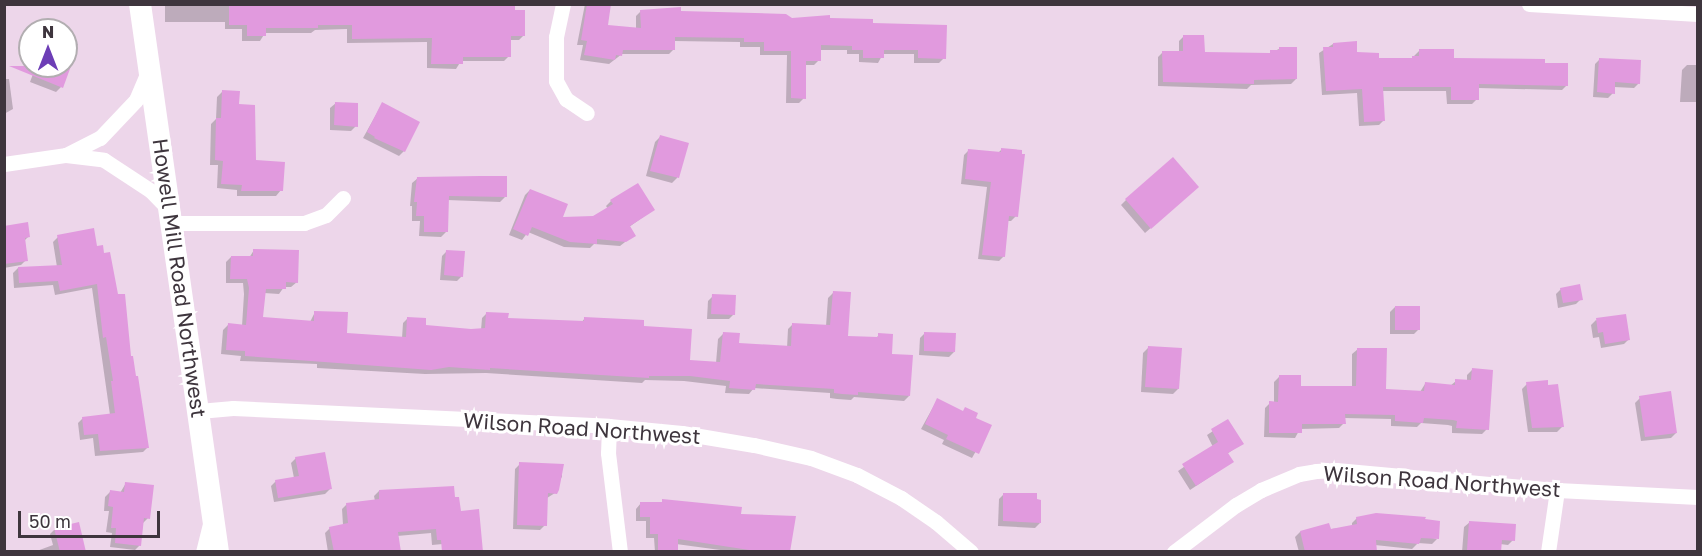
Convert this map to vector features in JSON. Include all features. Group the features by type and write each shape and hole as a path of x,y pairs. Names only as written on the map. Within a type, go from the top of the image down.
{"main road":[{"name":"Howell Mill Road Northwest","path":"140,4 218,552"}],"street":[{"path":"563,4 556,37 556,81 566,99 587,113"},
{"path":"1529,4 1698,14"},
{"path":"4,164 66,154 100,138 119,121 136,100 150,69"},
{"path":"66,154 104,160 113,165 152,190 171,218 304,223 326,215 343,198"},
{"name":"Wilson Road Northwest","path":"199,411 233,408 609,426 682,433 754,445 811,458 857,476 901,498 936,522 971,552"},
{"path":"609,426 608,453 620,552"},
{"name":"Wilson Road Northwest","path":"1174,552 1236,504 1299,474 1316,471 1336,470 1557,490 1698,497"},
{"path":"1548,552 1557,490"},
{"path":"203,552 212,509"}],"building":[{"path":"229,4 515,4 515,10 525,10 525,36 511,36 511,57 463,57 463,64 431,64 432,38 352,39 352,25 318,25 318,28 266,28 266,36 247,36 247,25 229,25"},
{"path":"587,4 611,4 608,25 641,28 640,10 681,7 681,11 786,14 792,18 830,15 830,18 873,19 873,23 947,25 946,59 918,58 918,50 884,50 884,58 863,58 863,50 852,50 852,46 821,45 821,61 806,61 806,99 791,98 791,51 764,51 764,42 744,42 744,38 675,37 675,50 623,50 622,56 616,55 615,60 584,55 587,41 581,40"},
{"path":"1183,35 1204,35 1205,52 1270,53 1270,50 1279,50 1279,47 1297,47 1297,79 1254,80 1254,84 1163,82 1162,51 1183,51"},
{"path":"1357,41 1357,52 1379,53 1379,58 1412,58 1412,56 1419,56 1419,49 1454,49 1454,58 1545,59 1545,63 1568,63 1568,86 1479,84 1479,100 1451,100 1451,87 1383,87 1385,121 1364,122 1362,89 1326,91 1323,47 1333,47 1333,43"},
{"path":"1599,58 1641,60 1640,84 1615,82 1615,94 1597,92"},
{"path":"38,78 67,78 63,88"},
{"path":"222,90 240,91 239,104 255,105 256,160 285,162 283,191 241,191 242,185 221,184 223,161 215,160 216,118 221,118"},
{"path":"335,102 358,103 358,127 334,125"},
{"path":"382,102 420,122 405,152 374,138 367,132"},
{"path":"660,135 689,143 679,178 650,171"},
{"path":"1001,148 1022,150 1022,154 1025,154 1018,217 1009,216 1005,257 982,255 991,182 965,179 968,149 1001,152"},
{"path":"1173,157 1199,187 1151,229 1125,199"},
{"path":"507,176 507,197 449,196 448,232 424,232 424,216 416,216 417,202 414,202 417,177"},
{"path":"638,183 655,210 630,226 636,236 626,242 597,239 597,244 570,242 532,227 528,236 513,229 530,189 568,204 563,217 593,216 613,204 610,200"},
{"path":"28,222 30,237 25,238 28,261 4,264 4,226"},
{"path":"94,228 97,246 103,245 104,253 110,252 118,294 125,294 131,356 133,356 136,376 138,376 149,448 100,451 98,434 84,435 82,417 115,413 111,381 113,381 106,337 103,338 97,284 60,291 58,281 19,283 18,267 62,265 57,235"},
{"path":"253,249 299,250 298,283 286,282 286,289 266,289 263,317 314,321 314,311 348,312 347,333 406,337 407,317 426,318 426,325 471,329 485,328 486,312 509,313 508,318 584,321 584,317 644,320 644,326 692,329 690,360 720,362 723,332 740,333 739,343 791,346 792,323 830,325 833,291 851,292 848,336 878,337 878,333 893,334 892,354 913,355 910,396 858,392 858,395 842,394 834,393 834,389 756,384 755,390 729,388 730,381 690,376 649,376 649,378 449,367 431,370 245,356 245,351 226,350 228,323 246,325 249,288 247,279 230,279 231,256 253,256"},
{"path":"446,250 465,251 463,277 444,275"},
{"path":"1580,284 1583,300 1563,303 1560,288"},
{"path":"712,294 736,295 735,315 711,314"},
{"path":"1395,306 1420,306 1420,330 1395,330"},
{"path":"1626,314 1630,340 1605,344 1603,332 1598,333 1596,318"},
{"path":"924,332 956,333 955,352 924,351"},
{"path":"1148,346 1182,348 1179,389 1145,387"},
{"path":"1357,348 1387,348 1386,389 1424,391 1425,382 1455,385 1455,379 1471,380 1472,368 1493,370 1489,430 1456,428 1457,421 1453,420 1424,418 1423,423 1395,421 1395,415 1345,414 1346,424 1302,424 1302,433 1269,433 1269,401 1278,402 1279,375 1301,375 1301,386 1356,386"},
{"path":"1548,380 1548,385 1558,384 1564,427 1532,428 1526,382"},
{"path":"1671,391 1677,433 1645,437 1639,396"},
{"path":"937,398 963,411 965,407 978,413 976,418 992,425 979,454 946,439 948,435 925,424"},
{"path":"1228,419 1244,444 1228,453 1234,462 1196,486 1182,464 1218,442 1211,429"},
{"path":"325,452 332,489 278,498 275,480 299,476 295,457"},
{"path":"519,462 564,464 557,494 548,493 547,526 517,525"},
{"path":"125,482 154,485 150,519 144,518 141,546 115,543 116,528 111,528 113,507 108,506 110,490 124,492"},
{"path":"454,486 455,497 459,497 461,511 479,509 483,552 442,552 441,540 437,540 436,529 398,532 401,552 334,552 329,527 348,523 346,503 379,499 379,490"},
{"path":"1003,493 1037,493 1037,499 1041,500 1041,523 1003,521"},
{"path":"662,499 742,507 741,514 796,516 790,552 762,552 678,539 678,552 658,552 658,534 650,534 650,517 640,517 640,502 662,502"},
{"path":"1376,513 1426,517 1425,519 1440,521 1439,539 1421,538 1419,544 1376,540 1377,552 1305,552 1300,531 1329,523 1331,529 1357,524 1356,517"},
{"path":"1469,521 1516,524 1515,541 1502,540 1501,552 1467,550"},
{"path":"79,522 86,552 60,552 54,528"}]}
